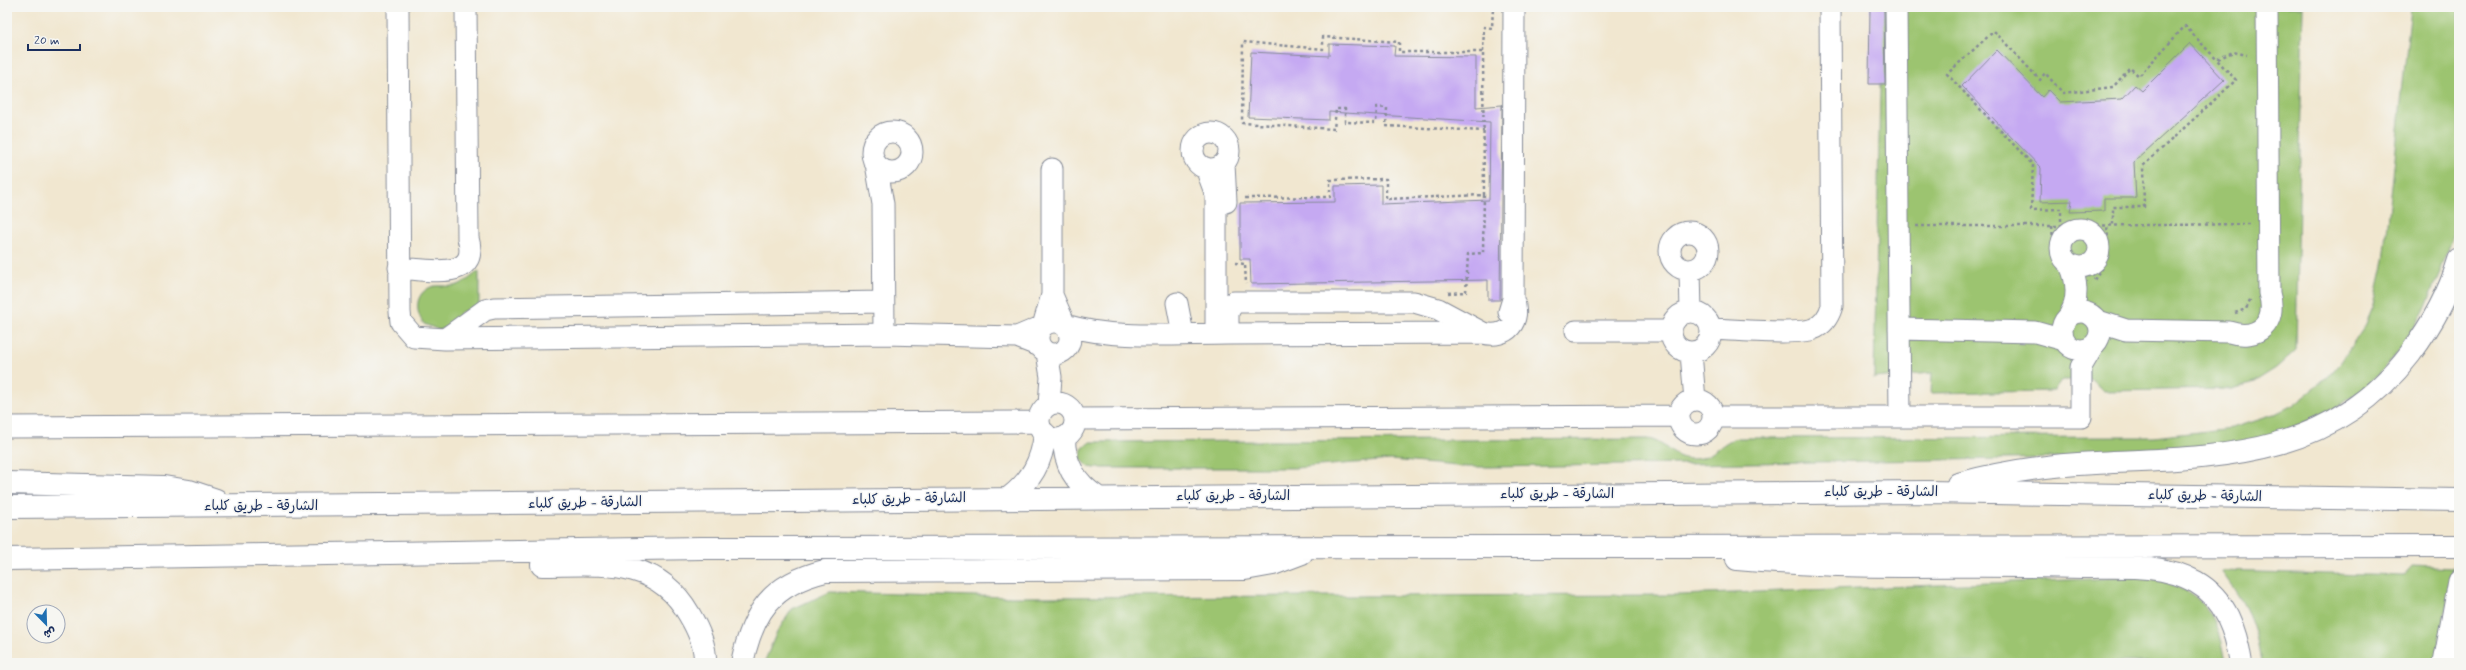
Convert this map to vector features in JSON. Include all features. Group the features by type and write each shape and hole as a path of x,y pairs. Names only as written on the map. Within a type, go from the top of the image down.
{"highway":[{"path":"1926,492 1993,476 2039,468 2178,459 2262,449 2310,433 2362,403 2382,387 2399,368 2428,328 2443,302 2459,260"},
{"path":"1052,420 1072,472 1078,482 1097,497"},
{"path":"1009,498 1021,489 1038,464 1052,420"},
{"path":"7,483 164,487 204,495 230,506"},
{"name":"الشارقة - طريق كلباء","path":"7,507 1097,497 1926,492 2459,500"},
{"path":"1671,546 1719,558 1806,565 2028,565 2155,568 2170,571 2197,582 2215,597 2228,614 2237,635 2241,663"},
{"path":"7,559 701,548 2459,546"},
{"path":"742,663 752,625 764,605 781,588 802,577 825,571 1245,569 1273,564 1315,548"},
{"path":"84,557 173,565 615,565 645,573 665,585 682,602 702,640 705,663"}],"street":[{"path":"398,7 400,312 401,322 414,337 445,340 884,334 1017,336 1052,345 1098,333"},
{"path":"399,268 436,269 455,256 468,238 466,7"},
{"path":"1065,325 1098,333 1183,334 1483,333 1494,329 1503,321 1510,310 1513,299 1514,7"},
{"path":"1712,329 1805,331 1820,326 1830,314 1832,306 1830,7"},
{"path":"1896,7 1900,416"},
{"path":"2095,330 2126,330 2228,323 2241,336 2253,334 2264,328 2270,317 2272,305 2260,294 2268,7"},
{"path":"884,204 901,170 907,165 912,152 907,138 900,134 886,133 874,143 873,157 876,164 884,204 884,334"},
{"path":"876,164 885,171 901,170"},
{"path":"1222,334 1215,166 1225,281 1240,296 1414,302 1438,309 1483,333"},
{"path":"1052,169 1052,345 1054,376 1052,420"},
{"path":"2076,268 2076,300 2062,326 2066,343 2081,367"},
{"path":"1713,417 2081,417 2081,367 2095,330 2086,301 2085,280 2076,268"},
{"path":"1690,270 1691,312"},
{"path":"1052,295 1070,335 1052,345"},
{"path":"1222,334 1228,312 1240,296"},
{"path":"445,340 485,310 494,308 883,302"},
{"path":"1177,303 1183,334"},
{"path":"2035,332 2081,311 2095,330"},
{"path":"1691,312 1704,317 1712,329 1709,343 1704,348 1691,353 1679,348 1671,338 1671,331 1677,318 1691,312"},
{"path":"1899,329 2035,332 2081,350 2095,330"},
{"path":"1576,331 1671,331"},
{"path":"1691,353 1695,400"},
{"path":"1695,400 1709,406 1713,417 1710,427 1701,434 1685,431 1681,426 1678,416 1682,407 1695,400"},
{"path":"7,427 1052,420 1072,431 1076,420 1678,416"},
{"path":"2444,663 2459,581"},
{"path":"2455,663 2459,643"}],"path":[{"path":"1442,293 1466,292 1468,254 1483,253 1484,27 1492,28 1493,7"},
{"path":"2061,226 2061,209 2031,210 2033,165 1947,74 1994,31 2040,80 2046,73 2063,94 2113,87 2130,68 2139,76 2185,26 2218,59 2236,80 2143,166 2144,207 2113,207 2113,225"},
{"path":"1483,52 1399,52 1399,42 1323,37 1323,49 1243,42 1242,123 1334,129 1336,109 1345,109 1345,122 1376,123 1376,107 1387,108 1386,126 1484,131"},
{"path":"2218,59 2233,52 2246,54 2251,59"},
{"path":"1242,198 1330,197 1330,180 1386,179 1386,199 1484,195"},
{"path":"1914,226 2254,224"},
{"path":"2052,226 2076,268 2099,274 2108,256 2107,225"},
{"path":"1235,256 1235,264 1245,264 1240,296"},
{"path":"2228,323 2246,309 2260,294"}],"green space":[{"path":"1877,7 2303,7 2296,350 2276,368 2254,382 2232,389 2104,391 2091,380 2062,380 2054,391 1931,393 1932,373 1874,378 1880,89"},
{"path":"2411,7 2459,7 2459,214 2440,273 2424,311 2400,349 2370,384 2311,426 2195,456 1493,467 1467,467 1391,460 1295,468 1094,468 1089,467 1081,459 1082,449 1090,442 1647,439 1660,444 1683,458 1691,459 1701,458 1711,454 1728,442 1737,438 2154,437 2232,428 2273,415 2293,405 2327,378 2341,362 2365,326 2374,305 2384,261"},
{"path":"479,271 479,306 461,312 453,324 439,330 424,324 419,314 418,304 421,294 425,290 434,286 458,285"},
{"path":"2412,566 2453,568 2436,663 2261,663 2256,635 2248,614 2237,594 2221,571 2403,576"},
{"path":"2142,577 2177,586 2191,594 2202,603 2210,614 2217,628 2226,663 764,663 776,634 792,609 830,592 1013,597 1680,595"}],"building":[{"path":"1870,7 1884,7 1885,84 1869,84"},
{"path":"2190,43 2224,80 2134,162 2136,198 2104,198 2104,211 2070,212 2072,201 2040,202 2041,168 1962,86 1997,50 2042,97 2048,90 2060,102 2122,99 2135,85 2142,91"},
{"path":"1329,44 1395,46 1394,56 1476,57 1476,107 1502,105 1500,300 1488,300 1488,280 1251,284 1250,259 1240,259 1240,203 1335,202 1335,186 1381,185 1381,204 1489,200 1490,122 1329,112 1329,120 1248,117 1251,52 1329,56"}]}
